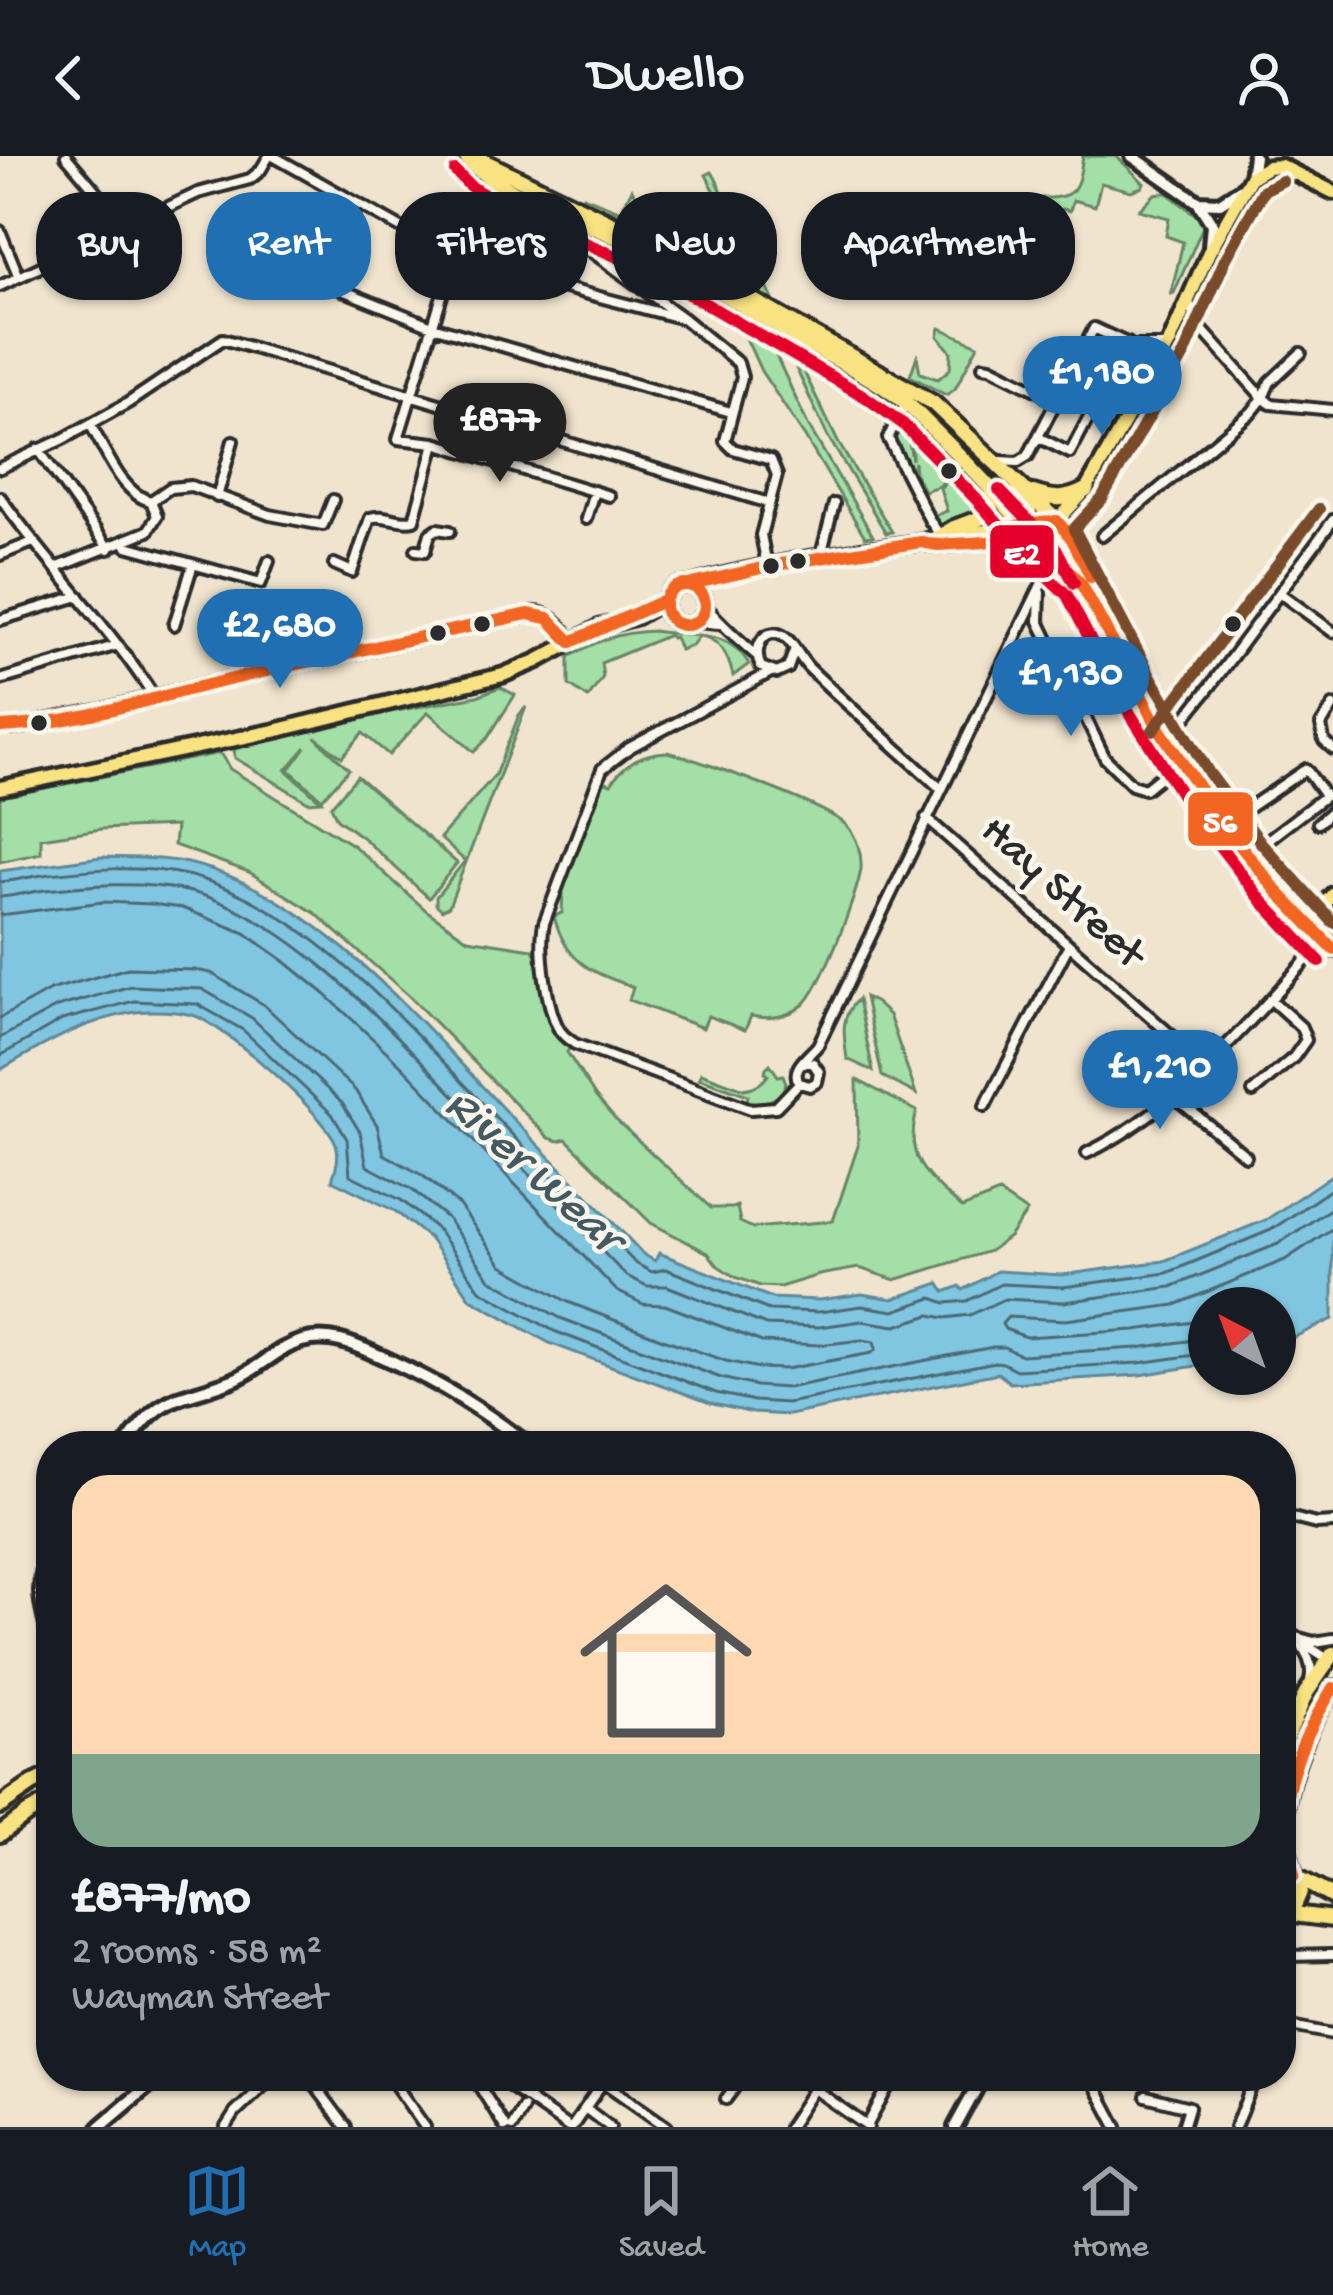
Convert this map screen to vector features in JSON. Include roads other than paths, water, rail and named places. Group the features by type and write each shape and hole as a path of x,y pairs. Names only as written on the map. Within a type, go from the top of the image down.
{"highway":[{"path":"464,157 477,171 501,177 612,234"},
{"path":"740,300 875,381 946,412 1072,539 1093,583 1095,606"},
{"path":"746,300 782,316 910,397 1028,535 1082,585"},
{"path":"1010,476 1031,513 1028,535"},
{"path":"941,536 986,515 993,490"},
{"path":"1028,492 1065,500 1086,490"},
{"path":"1058,521 1057,539 1167,741 1224,825 1329,945"},
{"path":"1296,1716 1331,1656"},
{"path":"1296,1771 1333,1688"},
{"path":"0,1806 36,1783"},
{"path":"0,1834 36,1811"},
{"path":"1296,1876 1333,1897"},
{"path":"1296,1915 1333,1919"}],"main road":[{"path":"921,542 938,545 1028,535 1058,521 1086,490 1168,346 1209,252 1248,181 1272,160 1333,192"},
{"path":"0,788 274,731 502,674 600,627 637,617 676,587 724,575 1001,528 1028,535"},
{"path":"637,617 686,626 696,622 724,575"},
{"path":"688,585 699,591 705,603"},
{"path":"665,600 666,613 674,622"},
{"path":"1308,924 1333,894"}],"street":[{"path":"66,156 97,192"},
{"path":"182,201 250,179 271,156 395,225"},
{"path":"1132,156 1198,202 1212,224 1209,252"},
{"path":"1198,202 1220,203 1248,181 1254,156"},
{"path":"493,192 501,177"},
{"path":"0,231 20,277"},
{"path":"588,249 738,363 742,377 725,434 728,446 766,457 776,467 761,535 767,565"},
{"path":"0,286 36,270"},
{"path":"588,294 684,319"},
{"path":"1188,299 1198,325 1263,398 1271,404 1333,410"},
{"path":"367,300 432,326 731,412"},
{"path":"440,300 398,440 435,443 609,496"},
{"path":"993,459 1018,462 1028,456 1094,328 1131,344 1168,346"},
{"path":"0,468 128,403 223,339 769,503"},
{"path":"1131,344 1148,368 1149,379"},
{"path":"1039,437 1070,453 1131,344"},
{"path":"1102,536 1252,412 1270,382 1301,353"},
{"path":"983,366 1058,401"},
{"path":"910,397 888,438 941,536"},
{"path":"90,424 138,499 151,501 170,488 191,486 316,525 323,525 333,500"},
{"path":"217,496 233,441"},
{"path":"414,520 435,443"},
{"path":"38,449 109,549"},
{"path":"586,519 594,491"},
{"path":"0,497 155,698"},
{"path":"56,568 148,531 157,516 151,501"},
{"path":"821,556 834,504"},
{"path":"334,564 352,572 370,518 414,520"},
{"path":"414,520 430,534"},
{"path":"1167,741 1333,520"},
{"path":"416,550 425,551 430,534 437,530 450,531"},
{"path":"0,555 33,542"},
{"path":"124,542 127,547 261,584 269,561"},
{"path":"799,1083 795,1073 818,1045 1054,558"},
{"path":"174,625 193,564"},
{"path":"1041,586 1039,621 1106,758 1132,785 1145,789 1180,761"},
{"path":"1280,594 1333,632"},
{"path":"0,620 79,596"},
{"path":"705,603 720,624 756,655 760,667 754,679"},
{"path":"0,727 155,698 537,613 552,618 572,642"},
{"path":"696,622 720,624"},
{"path":"739,636 782,636 790,642 809,667 940,788"},
{"path":"756,655 764,638"},
{"path":"0,680 118,645"},
{"path":"788,668 794,651"},
{"path":"760,667 771,672"},
{"path":"799,1083 776,1107 751,1109 575,1044 562,1035 555,1018 541,937 602,769 629,748 754,679 809,667"},
{"path":"1333,706 1321,725 1324,741 1333,749"},
{"path":"1224,825 1306,769 1325,796 1248,855"},
{"path":"1318,823 1333,810"},
{"name":"Hay Street","path":"926,818 1207,1067"},
{"path":"985,1106 1069,945"},
{"path":"1087,1153 1124,1133 1207,1067 1329,945"},
{"path":"1253,1092 1294,1057 1306,1040 1300,1027 1270,1000"},
{"path":"799,1083 810,1086 817,1082 818,1045"},
{"path":"803,1063 816,1065"},
{"path":"1172,1094 1246,1156"},
{"path":"136,1431 155,1408 173,1398 250,1374 272,1354 302,1341 329,1337 436,1382 510,1431"},
{"path":"1296,1519 1333,1523"},
{"path":"1297,1639 1333,1639"},
{"path":"1297,1639 1331,1656"},
{"path":"1297,1639 1312,1670 1306,1693"},
{"path":"1317,1716 1332,1725"},
{"path":"1296,1959 1333,1955"},
{"path":"1296,2027 1333,2034"},
{"path":"100,2127 142,2091"},
{"path":"229,2126 235,2113 258,2091"},
{"path":"319,2091 346,2127"},
{"path":"400,2091 425,2127"},
{"path":"483,2091 508,2127 523,2108"},
{"path":"518,2091 570,2127 597,2091"},
{"path":"621,2091 668,2127"},
{"path":"726,2099 732,2091"},
{"path":"789,2127 814,2091"},
{"path":"816,2091 868,2127 886,2091"},
{"path":"955,2127 974,2091"},
{"path":"1098,2091 1117,2127"},
{"path":"1235,2127 1250,2091"},
{"path":"1146,2096 1190,2107 1183,2127"},
{"path":"585,2108 610,2127"}],"water":[{"name":"River Wear","path":"101,857 158,859 192,864 238,880 282,903 325,933 405,1005 643,1254 655,1261 659,1253 772,1298 819,1300 862,1294 893,1299 939,1283 945,1292 960,1286 963,1290 997,1271 1062,1275 1164,1261 1266,1220 1333,1174 1333,1319 1296,1336 1296,1287 1188,1287 1188,1367 1010,1383 998,1373 789,1415 713,1404 549,1343 471,1299 429,1238 395,1211 332,1180 336,1144 314,1113 272,1072 206,1021 164,1011 118,1015 65,1034 0,1070 0,871"}]}
